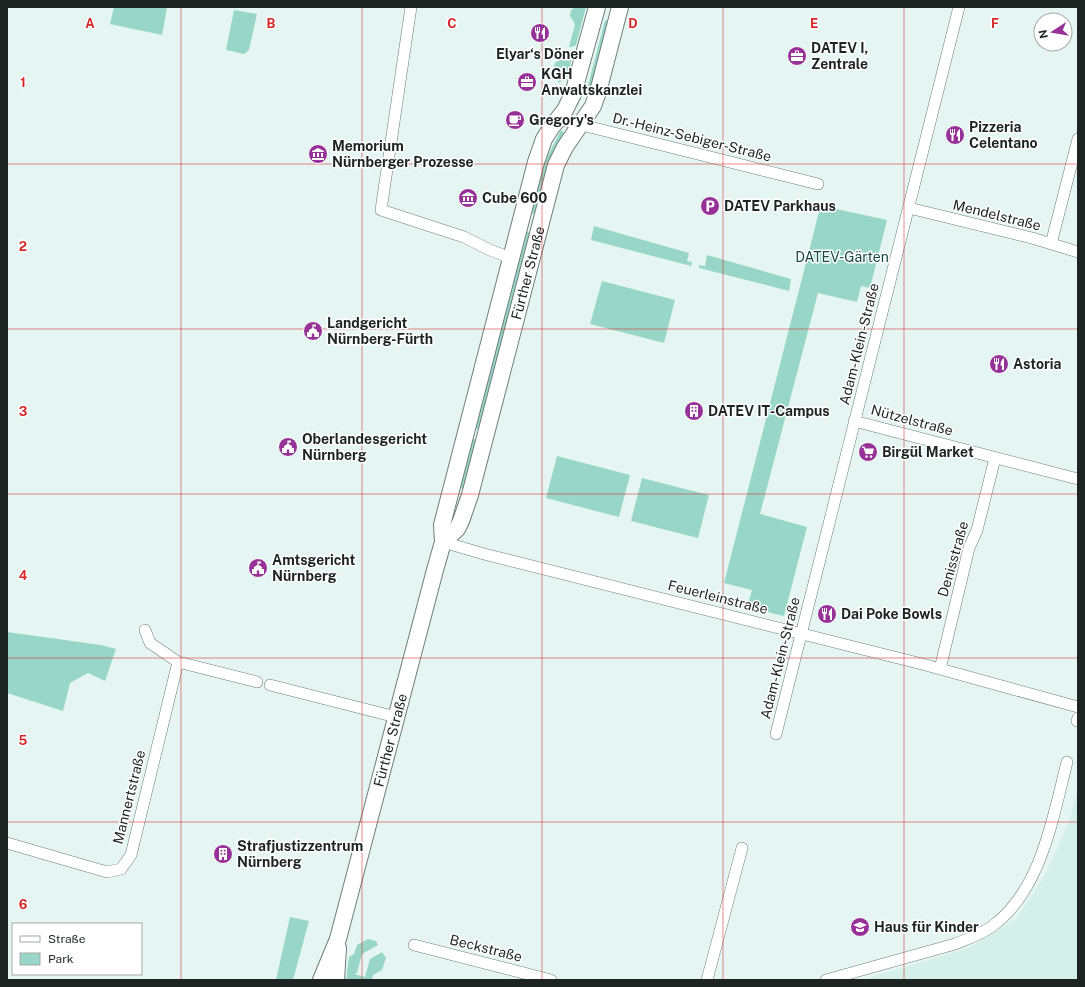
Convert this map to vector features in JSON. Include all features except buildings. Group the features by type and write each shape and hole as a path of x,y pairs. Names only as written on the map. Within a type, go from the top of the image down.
{"main road":[{"name":"Fürther Straße","path":"322,980 338,939 443,542 442,524 539,151 546,136 566,110 597,7"},
{"name":"Fürther Straße","path":"443,542 457,529 470,495 556,165 565,147 590,112 596,99 620,7"},
{"name":"Fürther Straße","path":"336,980 338,939"}],"street":[{"path":"411,7 382,210 464,237 490,250 511,258"},
{"name":"Adam-Klein-Straße","path":"776,734 959,7"},
{"name":"Dr.-Heinz-Sebiger-Straße","path":"558,119 818,184"},
{"path":"1051,244 1078,139"},
{"name":"Mendelstraße","path":"909,208 1032,238 1078,252"},
{"name":"Nützelstraße","path":"854,421 1078,479"},
{"name":"Denisstraße","path":"940,669 969,548 977,530 995,458"},
{"name":"Feuerleinstraße","path":"443,542 491,556 940,669 1078,707"},
{"path":"145,630 150,643 178,662 257,682"},
{"name":"Mannertstraße","path":"7,843 107,872 121,869 131,855 178,662"},
{"path":"270,685 396,717"},
{"path":"826,980 955,944 991,927 1007,914 1022,896 1037,864 1050,831 1067,762"},
{"path":"708,980 742,848"},
{"name":"Beckstraße","path":"414,945 551,980"}],"shaded area":[{"path":"1078,787 1078,980 862,980 968,948 1016,919 1045,875 1069,822"}],"green space":[{"path":"114,7 167,8 162,35 110,24"},
{"path":"576,7 586,7 576,45 569,47 575,24 570,16 571,10"},
{"path":"234,10 257,14 249,50 244,54 226,50"},
{"path":"605,20 611,21 592,94 586,93"},
{"path":"566,55 572,57 568,76 559,83 552,73 555,63"},
{"path":"561,130 566,135 537,214 531,213 539,179 548,155"},
{"name":"DATEV-Gärten","path":"820,208 831,211 832,208 887,220 870,288 861,286 857,302 818,293 760,514 807,527 784,616 747,607 752,590 724,583"},
{"path":"594,226 689,253 687,261 692,262 691,266 591,240"},
{"path":"527,232 533,233 481,430 475,428"},
{"path":"707,255 791,279 789,291 699,268 699,265 705,266"},
{"path":"602,281 675,300 664,343 590,324"},
{"path":"473,439 478,440 465,489 460,488"},
{"path":"557,456 630,475 619,517 546,498"},
{"path":"642,478 709,495 698,538 631,521"},
{"path":"7,632 101,645 116,649 105,681 88,673 70,683 63,711 7,693"},
{"path":"290,917 309,921 293,980 276,980"},
{"path":"368,939 376,941 378,945 362,954 357,973 354,974 365,977 370,959 382,952 386,958 382,970 373,975 372,980 346,980 349,957 354,954 357,945"}],"place":[{"name":"Elyar‘s Döner","path":"540,33"},
{"name":"DATEV I, Zentrale","path":"797,56"},
{"name":"KGH Anwaltskanzlei","path":"527,82"},
{"name":"Gregory's","path":"515,120"},
{"name":"Pizzeria Celentano","path":"955,135"},
{"name":"Memorium Nürnberger Prozesse","path":"318,154"},
{"name":"Cube 600","path":"468,198"},
{"name":"DATEV Parkhaus","path":"710,206"},
{"name":"Landgericht Nürnberg-Fürth","path":"313,331"},
{"name":"Astoria","path":"999,364"},
{"name":"DATEV IT-Campus","path":"694,411"},
{"name":"Oberlandesgericht Nürnberg","path":"288,447"},
{"name":"Birgül Market","path":"868,452"},
{"name":"Amtsgericht Nürnberg","path":"258,568"},
{"name":"Dai Poke Bowls","path":"827,614"},
{"name":"Strafjustizzentrum Nürnberg","path":"223,854"},
{"name":"Haus für Kinder","path":"860,927"}]}
